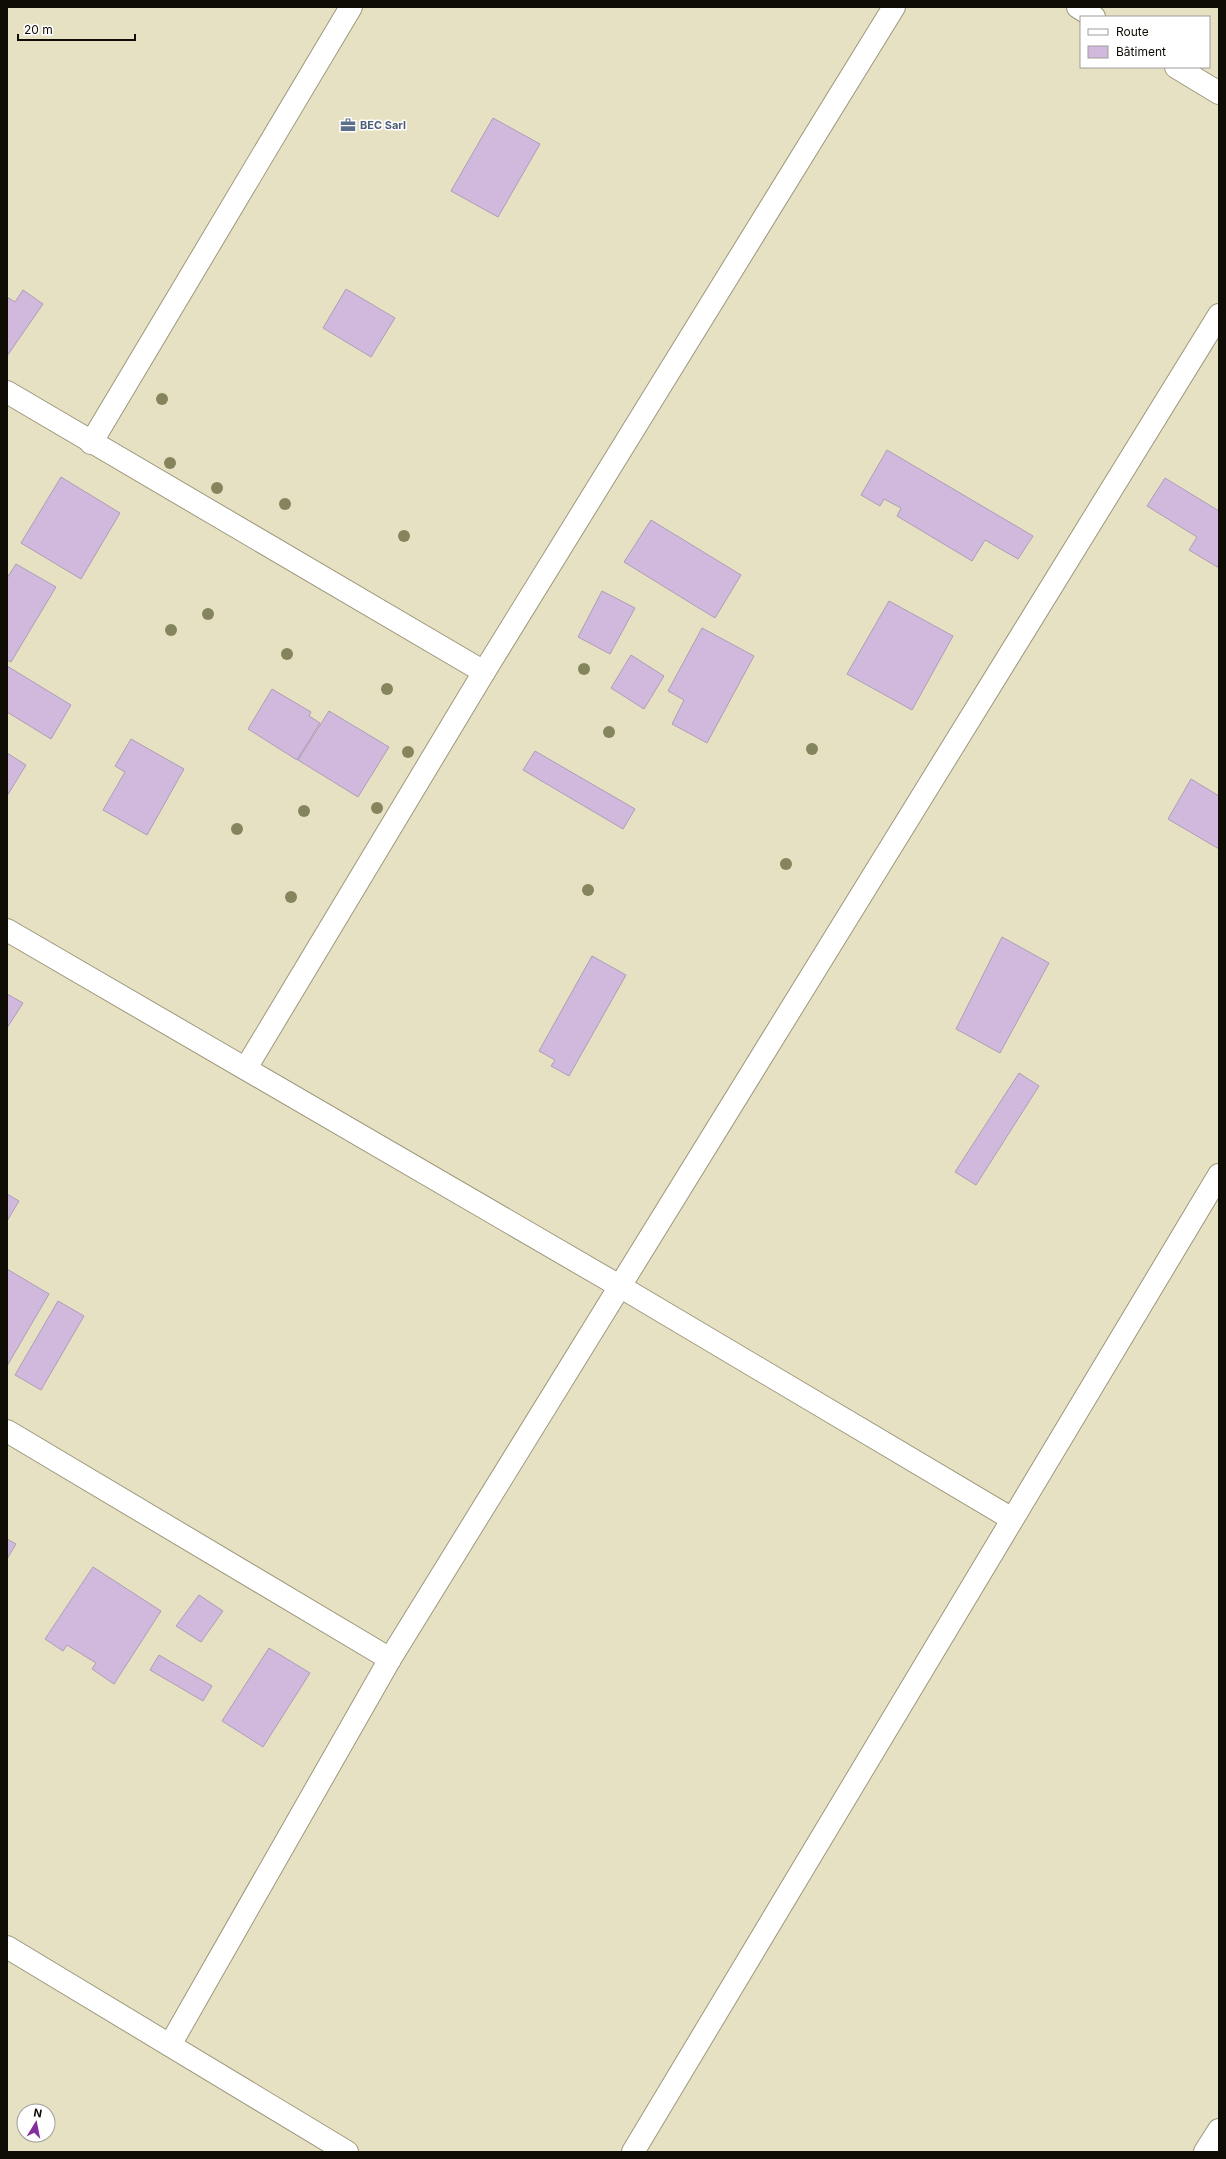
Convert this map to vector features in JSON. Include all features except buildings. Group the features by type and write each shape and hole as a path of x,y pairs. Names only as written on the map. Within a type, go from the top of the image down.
{"street":[{"path":"91,443 351,7"},
{"path":"246,1068 484,672 894,7"},
{"path":"1078,7 1092,16"},
{"path":"1178,68 1219,93"},
{"path":"170,2045 390,1659 1219,315"},
{"path":"7,392 91,443 484,672"},
{"path":"7,930 620,1287 1012,1519"},
{"path":"633,2152 1219,1175"},
{"path":"7,1431 390,1659"},
{"path":"7,1947 347,2152"},
{"path":"1205,2152 1219,2130"}],"place":[{"name":"BEC Sarl","path":"348,125"}]}
